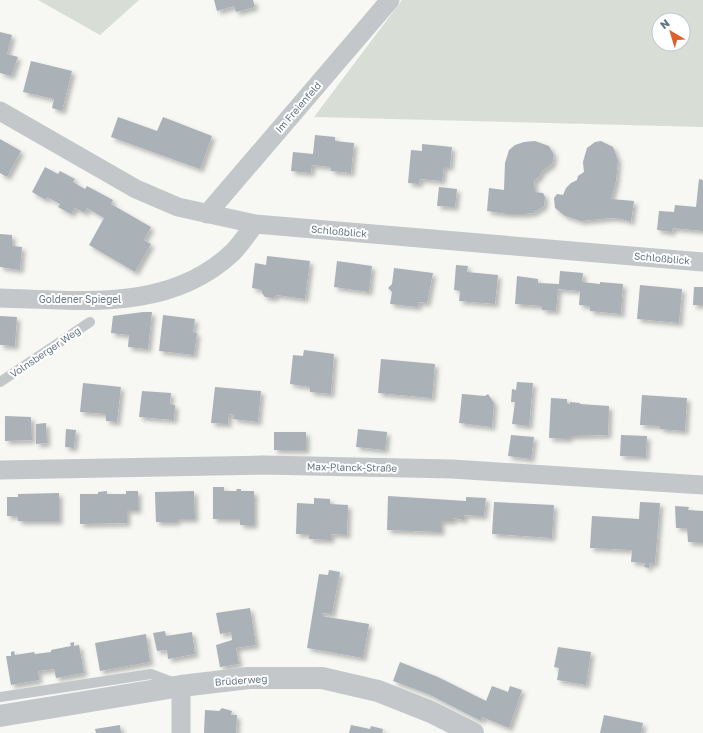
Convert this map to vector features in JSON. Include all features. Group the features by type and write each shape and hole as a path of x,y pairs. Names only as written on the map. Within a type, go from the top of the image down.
{"street":[{"name":"Im Freienfeld","path":"207,214 390,0"},
{"name":"Schloßblick","path":"0,111 136,189 178,207 207,214 255,224 703,262"},
{"name":"Goldener Spiegel","path":"0,298 110,300 151,296 179,286 206,272 233,252 255,224"},
{"name":"Max-Planck-Straße","path":"0,470 263,465 436,469 703,485"},
{"name":"Brüderweg","path":"0,716 181,686 250,678 322,678 378,691 431,712 473,733"},
{"path":"181,686 181,733"}],"lane":[{"name":"Volnsberger Weg","path":"0,382 90,322"},
{"path":"0,696 152,674 181,686"}],"shaded area":[{"path":"38,0 139,0 100,35"},
{"path":"402,0 703,0 703,127 314,117"}],"building":[{"path":"214,0 253,0 255,7 236,12 234,6 217,11"},
{"path":"0,32 12,35 7,54 18,57 11,76 0,73"},
{"path":"31,61 72,71 62,111 52,108 54,99 23,92"},
{"path":"118,117 157,131 163,117 212,136 200,169 111,137"},
{"path":"315,135 335,137 335,141 354,143 351,173 331,171 331,167 312,165 311,173 291,171 293,152 313,154"},
{"path":"0,139 21,151 7,177 0,173"},
{"path":"535,141 549,146 554,155 552,164 541,172 540,176 534,181 535,192 543,193 545,197 544,206 533,213 524,214 507,214 487,211 489,188 504,190 505,163 509,150 515,145"},
{"path":"601,141 613,147 618,160 616,181 611,199 634,201 631,222 611,218 581,221 565,216 555,208 554,198 557,194 563,195 566,188 577,180 578,176 584,172 583,162 587,148 595,142"},
{"path":"422,144 452,147 450,167 444,167 442,181 420,179 419,184 408,183 411,150 422,151"},
{"path":"45,167 58,174 60,171 75,179 73,182 85,189 87,186 113,200 111,204 151,227 144,240 151,244 135,272 89,245 104,218 87,208 85,213 75,208 71,214 58,207 60,204 47,197 46,200 32,192"},
{"path":"699,179 703,180 703,231 673,228 672,232 657,230 659,211 674,212 675,205 696,207"},
{"path":"439,187 457,189 455,207 437,206"},
{"path":"0,234 12,235 12,246 22,247 20,270 0,267"},
{"path":"267,256 310,261 305,299 277,295 273,298 265,297 262,290 252,288 255,263 266,265"},
{"path":"337,261 372,266 369,292 334,287"},
{"path":"456,265 468,266 467,272 498,275 495,304 459,301 460,291 454,290"},
{"path":"394,268 433,273 427,303 419,302 418,307 390,304 392,292 388,288 392,284"},
{"path":"560,271 583,273 582,282 623,284 621,314 590,311 590,306 579,305 580,291 558,289 556,311 542,310 542,306 515,304 517,276 538,279 538,283 559,284"},
{"path":"640,285 682,289 679,323 637,319"},
{"path":"694,287 703,287 703,305 693,305"},
{"path":"152,312 148,349 128,347 129,335 111,333 113,316"},
{"path":"163,315 195,319 193,332 197,333 194,355 159,351"},
{"path":"0,316 17,317 15,346 0,345"},
{"path":"304,350 334,354 331,394 310,392 310,387 290,384 293,355 303,356"},
{"path":"381,359 435,364 432,398 378,393"},
{"path":"517,382 533,383 529,426 512,424 515,402 511,402 512,389 516,390"},
{"path":"83,383 121,387 117,422 106,421 106,414 80,412"},
{"path":"215,387 261,391 258,422 233,419 234,415 229,414 228,424 211,423"},
{"path":"142,391 171,393 170,404 175,405 174,420 139,417"},
{"path":"462,394 485,396 488,394 494,403 492,427 459,423"},
{"path":"642,395 687,398 685,431 660,429 660,426 640,425"},
{"path":"551,398 567,399 567,403 570,404 570,402 609,406 608,435 569,436 569,439 549,438"},
{"path":"5,416 31,417 32,440 5,441"},
{"path":"46,423 47,443 36,444 36,424"},
{"path":"66,429 76,430 74,448 65,447"},
{"path":"358,429 387,432 385,450 356,447"},
{"path":"274,432 306,432 306,450 274,450"},
{"path":"511,435 534,437 531,459 508,456"},
{"path":"621,435 647,436 646,457 620,456"},
{"path":"213,487 224,487 224,491 237,491 236,489 241,489 241,491 254,491 254,525 240,525 240,519 213,519"},
{"path":"107,491 107,494 126,494 126,491 138,491 138,510 127,510 127,523 80,524 80,494 98,494 98,492"},
{"path":"194,491 195,519 177,519 177,522 156,522 155,492"},
{"path":"59,493 59,521 18,521 18,516 7,516 7,497 18,497 18,494"},
{"path":"388,496 466,501 466,497 486,498 484,516 464,515 464,520 453,518 453,521 441,521 441,532 387,530"},
{"path":"314,498 330,499 330,504 348,505 347,535 331,534 331,540 309,539 309,534 296,534 297,503 314,504"},
{"path":"494,502 554,505 552,538 492,534"},
{"path":"640,502 660,503 655,564 649,563 649,568 644,567 645,563 631,562 632,550 590,548 592,516 639,519"},
{"path":"675,506 689,507 688,510 703,511 703,543 688,542 687,528 676,528"},
{"path":"329,570 340,572 332,614 322,613 322,616 369,624 363,658 307,648 319,574 328,575"},
{"path":"250,608 256,645 236,648 239,664 220,667 216,645 232,640 231,632 220,634 216,613"},
{"path":"165,631 166,636 192,632 195,654 168,659 167,650 157,651 153,633"},
{"path":"146,634 150,662 100,671 95,643"},
{"path":"74,642 74,646 79,645 84,673 56,678 54,669 38,671 39,680 11,685 6,656 11,656 11,652 14,651 15,655 34,652 35,654 51,652 51,650 71,646 70,643"},
{"path":"558,647 591,652 586,685 557,680 559,668 554,667"},
{"path":"400,662 438,677 486,701 492,686 508,692 510,686 522,690 509,728 482,717 481,721 428,694 393,681"},
{"path":"222,708 232,711 231,715 237,715 236,733 204,733 205,710 219,711"},
{"path":"604,715 643,723 641,733 600,733"},
{"path":"120,725 121,733 96,733 95,729"},
{"path":"351,725 370,729 371,726 383,729 382,733 349,733"}]}
